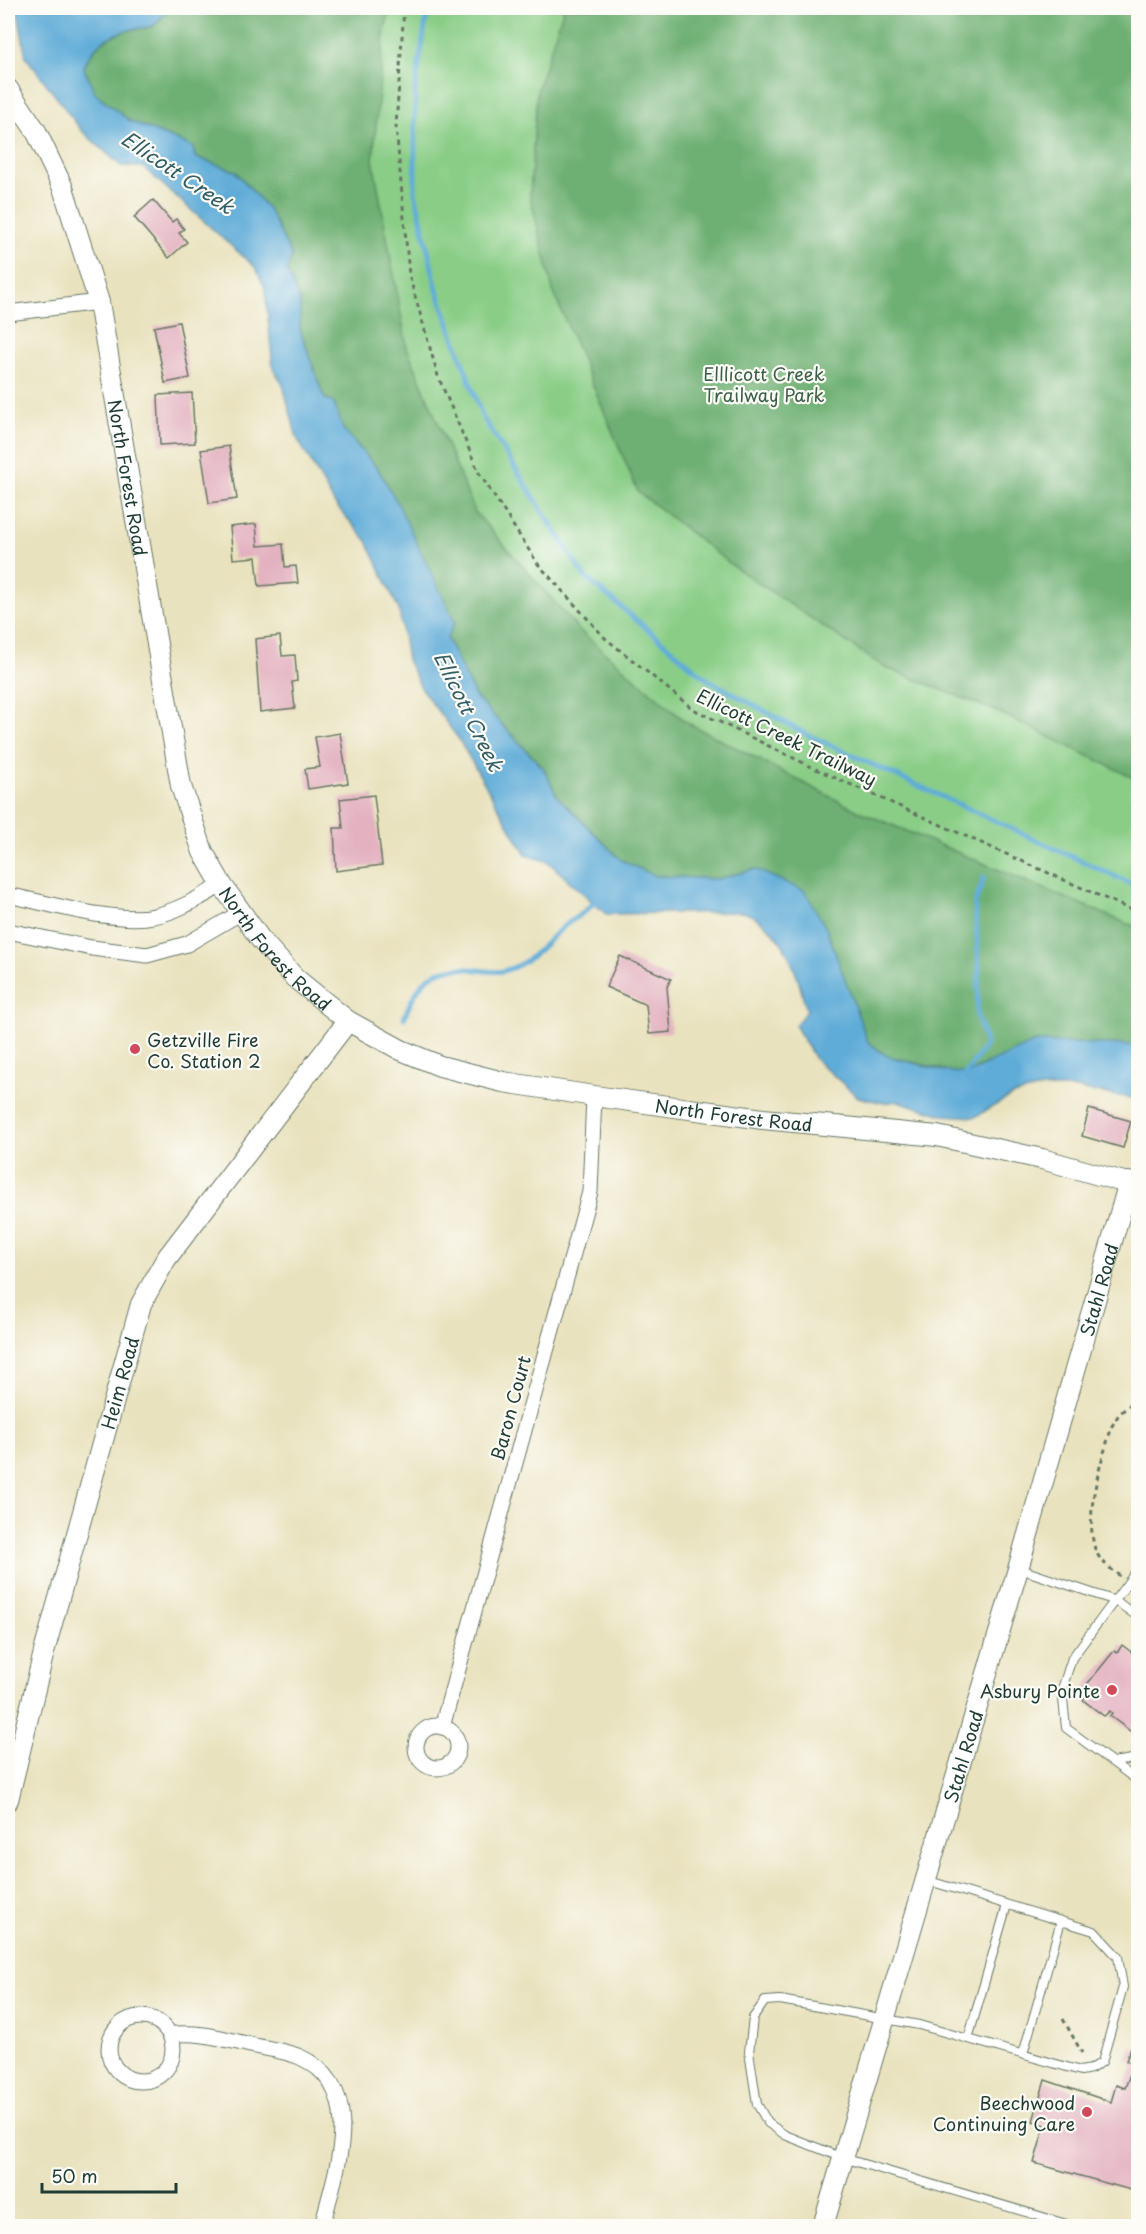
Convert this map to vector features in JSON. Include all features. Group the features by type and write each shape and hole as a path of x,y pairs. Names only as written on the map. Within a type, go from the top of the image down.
{"street":[{"name":"North Forest Road","path":"8,88 36,131 63,188 99,302 181,786 203,852 222,885 240,913 295,978 348,1021 401,1050 469,1075 594,1096 763,1119 937,1136 1134,1184"},
{"path":"8,313 99,302"},
{"path":"8,895 124,918 154,916 183,907 222,885"},
{"path":"8,931 92,948 147,955 186,944 240,913"},
{"name":"Heim Road","path":"8,1800 44,1652 141,1304 166,1259 348,1021"},
{"name":"Baron Court","path":"442,1727 590,1192 594,1096"},
{"name":"Stahl Road","path":"823,2226 1134,1184"},
{"path":"133,2018 154,2020 170,2035 172,2045 168,2065 153,2079 133,2080 123,2076 111,2060 110,2039 123,2022 133,2018"},
{"path":"170,2035 188,2032 281,2051 301,2058 317,2068 329,2082 338,2098 343,2116 343,2135 322,2226"}],"lane":[{"path":"1018,1569 1116,1601 1138,1617"},
{"path":"1138,1569 1072,1658 1062,1689 1066,1728 1138,1781"},
{"path":"1113,1762 1138,1758"},
{"path":"926,1880 1094,1931 1118,1957 1123,1987 1102,2062 1091,2069 1081,2071 919,2025 780,2000 765,2001 753,2018 749,2052 757,2104 768,2122 785,2135 843,2158 1073,2226"},
{"path":"969,2039 1007,1905"},
{"path":"1023,2055 1061,1921"}],"path":[{"name":"Ellicott Creek Trailway","path":"404,8 396,126 409,275 438,376 479,473 538,564 605,638 693,709 818,770 1138,914"},
{"path":"1129,1583 1101,1559 1095,1550 1093,1509 1112,1426 1119,1414 1138,1398"},
{"path":"1063,2019 1082,2053"}],"green space":[{"path":"174,8 212,8 224,13 227,8 260,10 272,8 390,8 384,33 373,160 407,348 475,512 579,630 686,722 856,810 1138,928 1138,1045 1035,1042 966,1074 887,1056 868,1042 827,930 755,869 718,879 655,876 621,860 557,796 544,769 475,696 447,638 455,622 378,469 343,429 334,403 324,398 300,329 300,302 287,270 292,256 269,210 235,171 194,157 193,147 130,121 95,93 84,68 97,46 117,34 153,26 167,11"},
{"name":"Elllicott Creek Trailway Park","path":"291,8 1138,8 1138,1039 758,864 715,875 302,258 232,160 122,113 102,121 95,52"},
{"path":"564,8 1138,8 1138,780 998,712 884,667 733,566 638,492 553,291 530,195 537,91"}],"water":[{"name":"Ellicott Creek","path":"17,8 174,8 167,11 153,26 117,34 97,46 84,68 95,93 130,121 193,147 195,157 235,171 269,210 292,256 287,270 300,302 300,329 324,398 334,403 343,429 378,469 396,500 455,622 447,638 475,696 544,769 557,796 621,860 655,876 718,879 755,869 805,891 827,930 868,1042 887,1056 940,1070 966,1074 1035,1042 1138,1045 1138,1099 1071,1088 1041,1088 1013,1095 975,1117 943,1115 897,1101 884,1103 858,1097 815,1059 795,1025 807,1011 799,981 788,953 770,929 759,920 744,912 606,914 547,861 526,855 458,738 423,691 407,660 399,610 367,541 335,504 297,438 283,385 273,368 265,288 255,267 143,167 121,166 82,131 26,57"}],"building":[{"path":"153,200 172,222 176,219 184,229 179,233 187,242 169,258 134,217"},
{"path":"179,322 190,378 165,383 154,327"},
{"path":"192,393 195,443 160,445 158,395"},
{"path":"229,446 237,499 209,503 201,450"},
{"path":"256,524 258,546 283,544 285,567 296,566 298,583 259,586 256,557 233,559 230,527"},
{"path":"280,636 282,656 295,655 297,681 292,682 295,708 260,712 255,639"},
{"path":"340,733 348,783 308,789 305,769 320,767 315,737"},
{"path":"374,795 382,865 336,871 334,828 343,828 340,799"},
{"path":"620,956 671,979 667,987 671,1032 649,1034 646,1005 606,987"},
{"path":"1089,1109 1131,1121 1123,1148 1082,1136"},
{"name":"Asbury Pointe","path":"1122,1645 1138,1657 1138,1737 1110,1716 1112,1713 1110,1711 1104,1716 1083,1700 1088,1692 1084,1688 1114,1651 1117,1653"},
{"name":"Beechwood Continuing Care","path":"1131,2047 1138,2050 1138,2192 1034,2163 1045,2125 1033,2121 1045,2080 1111,2102 1116,2085 1125,2088 1134,2063 1126,2061"}],"waterway":[{"path":"428,8 415,89 415,192 437,290 482,416 584,576 707,679 806,734 1138,887"},
{"path":"963,1077 986,1045 977,1015 979,971 975,904 984,877"},
{"path":"404,1018 420,986 435,973 456,968 495,972 513,968 529,959 598,898"}],"place":[{"name":"Getzville Fire Co. Station 2","path":"135,1049"},
{"name":"Asbury Pointe","path":"1112,1690"},
{"name":"Beechwood Continuing Care","path":"1087,2112"}]}
